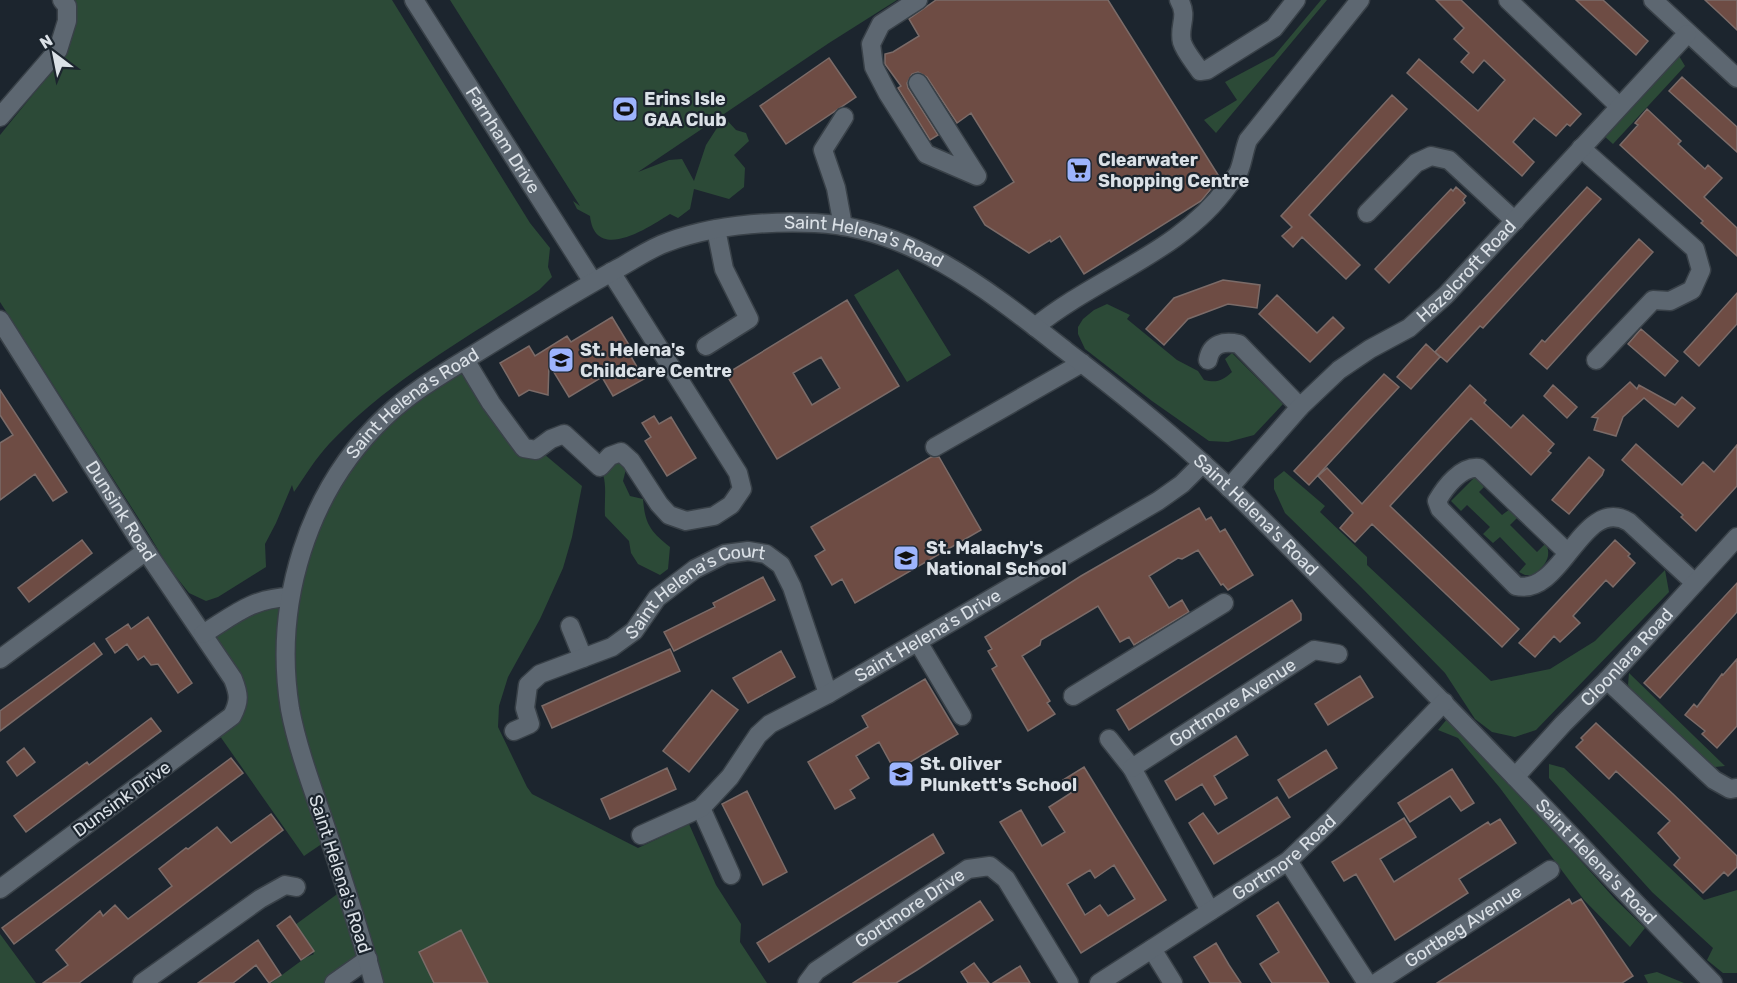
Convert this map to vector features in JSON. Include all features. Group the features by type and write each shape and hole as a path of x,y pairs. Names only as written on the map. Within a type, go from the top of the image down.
{"street":[{"path":"0,117 58,50 67,21 66,6 62,0"},
{"name":"Farnham Drive","path":"414,0 593,282"},
{"path":"918,0 881,24 871,44 874,67 926,154 977,176 918,83"},
{"path":"1179,0 1184,8 1185,17 1182,42 1200,71 1207,70 1268,32 1296,0"},
{"path":"1035,327 1080,295 1182,234 1220,198 1239,171 1248,140 1360,0"},
{"path":"1508,0 1620,106"},
{"path":"1653,0 1737,78"},
{"name":"Hazelcroft Road","path":"1229,488 1300,407 1339,370 1370,349 1409,328 1446,295 1687,34"},
{"path":"843,226 836,188 823,150 844,117"},
{"path":"1581,148 1695,249 1701,270 1692,290 1670,302 1653,300 1596,360"},
{"path":"1367,213 1416,163 1431,156 1449,160 1515,220"},
{"name":"Saint Helena's Road","path":"375,983 291,713 286,672 285,632 290,597 304,542 315,514 337,474 384,418 415,391 593,282 665,242 716,228 815,223 843,226 874,234 920,252 964,276 1035,327 1137,406 1229,488 1444,702 1713,983"},
{"path":"706,346 749,319 724,269 716,228"},
{"path":"465,360 491,403 524,448 536,450 551,439 564,434 600,467 610,456 621,452 632,461 658,504 669,515 686,521 714,516 731,505 742,489 738,473 611,272"},
{"name":"Dunsink Road","path":"0,320 146,550 233,679 239,694 239,704"},
{"path":"1208,360 1209,352 1217,345 1228,342 1239,344 1300,407"},
{"path":"935,447 1082,363"},
{"name":"Saint Helena's Drive","path":"641,835 701,808 730,777 758,735 770,724 828,694 1158,501 1182,484 1203,463"},
{"path":"1568,553 1479,468 1471,467 1463,471 1437,501 1440,509 1516,586 1533,586 1545,578 1600,520 1609,516 1619,516 1629,522 1695,583"},
{"name":"Cloonlara Road","path":"1515,777 1737,537"},
{"path":"1,656 146,550"},
{"name":"Saint Helena's Court","path":"514,731 530,724 525,708 528,685 540,674 612,647 634,631 657,598 695,569 725,554 748,551 766,554 781,565 792,587 828,694"},
{"path":"203,634 248,605 261,600 290,597"},
{"path":"1073,696 1224,603"},
{"path":"570,626 583,658"},
{"path":"918,642 962,716"},
{"name":"Gortmore Avenue","path":"1132,768 1314,650 1338,654"},
{"path":"1607,680 1714,780 1730,789 1737,788"},
{"name":"Gortmore Road","path":"1099,983 1288,861 1333,818 1444,702"},
{"name":"Dunsink Drive","path":"0,889 226,721 239,704"},
{"path":"1109,739 1132,768 1210,911"},
{"path":"701,808 731,875"},
{"path":"1288,861 1367,983"},
{"name":"Gortmore Drive","path":"807,983 816,971 968,869 990,866 1006,879 1069,983"},
{"name":"Gortbeg Avenue","path":"1376,983 1550,870"},
{"path":"142,983 260,899 285,885 296,887"},
{"path":"1152,949 1173,983"},
{"path":"334,983 368,959"}],"green space":[{"path":"69,0 392,0 530,223 550,248 548,267 552,277 539,290 403,380 352,421 324,449 294,492 292,485 265,544 266,567 218,597 206,601 189,593 169,568 0,302 0,135 65,55 74,25"},
{"name":"Erins Isle GAA Club","path":"450,0 897,0 638,172 669,160 682,159 694,181 706,145 724,117 736,130 746,133 749,141 734,155 745,168 744,187 729,199 694,189 690,209 678,218 670,214 636,233 612,240 602,237 594,230 590,216 577,209 573,201 580,206"},
{"path":"1321,0 1327,0 1216,133 1204,120 1237,100 1225,82 1274,56"},
{"path":"1679,56 1685,66 1613,144 1603,135"},
{"path":"898,269 951,355 907,382 854,295"},
{"path":"1107,304 1130,315 1127,319 1177,360 1198,371 1204,380 1219,380 1232,372 1225,359 1232,353 1283,404 1254,435 1228,442 1209,441 1152,401 1085,349 1078,334 1078,327 1083,319 1094,310"},
{"path":"464,362 490,403 582,486 563,568 540,619 508,677 499,706 498,727 527,787 532,794 638,848 689,824 716,885 741,924 740,942 767,983 375,983 329,839 304,856 215,729 239,705 203,634 290,598 301,547 360,444"},
{"path":"620,461 626,469 623,481 630,496 643,499 647,521 670,547 668,569 660,575 638,564 631,553 629,541 605,516 603,474"},
{"path":"1284,471 1325,506 1320,512 1367,557 1367,565 1491,681 1550,669 1595,641 1665,570 1669,592 1536,730 1515,737 1492,732 1475,719 1445,673 1285,513 1274,489 1274,479"},
{"path":"1475,477 1484,487 1479,492 1502,515 1510,509 1518,517 1510,525 1537,552 1546,543 1548,557 1534,575 1519,572 1526,564 1500,537 1493,543 1483,534 1490,527 1467,505 1461,511 1451,501"},
{"path":"1629,673 1725,766 1715,767 1704,759 1635,694 1628,685"},
{"path":"1447,719 1510,782 1615,899 1645,928 1630,947 1584,900 1500,788 1458,738 1438,730"},
{"path":"1549,764 1564,768 1704,900 1737,890 1737,973 1723,973 1707,960 1713,948 1652,892 1549,778"},
{"path":"340,892 362,962 332,983 271,983 314,954 295,925"},
{"path":"0,934 36,983 0,983"},
{"path":"1657,972 1684,983 1648,983 1644,975"}],"building":[{"path":"936,0 1108,0 1220,178 1201,201 1084,274 1060,236 1029,253 985,225 974,207 1014,182 971,113 957,123 927,77 918,72 912,74 907,83 908,88 938,135 930,140 898,88 901,86 885,64 885,54 893,52 919,36 909,19"},
{"path":"1436,0 1461,0 1581,114 1556,136 1534,118 1513,142 1534,162 1522,176 1407,73 1419,59 1478,111 1505,80 1484,60 1473,73 1461,62 1469,53 1454,39 1464,28"},
{"path":"1576,0 1603,0 1648,41 1636,55"},
{"path":"1705,0 1737,0 1737,30 1718,12"},
{"path":"829,58 856,97 786,144 760,106"},
{"path":"1682,77 1737,127 1737,152 1669,91"},
{"path":"1392,95 1407,109 1309,215 1360,265 1346,279 1302,237 1293,247 1282,236 1292,227 1281,216"},
{"path":"1647,109 1681,141 1678,144 1705,169 1708,165 1722,178 1704,197 1737,228 1737,256 1701,223 1703,221 1620,145 1638,125 1635,123"},
{"path":"1456,187 1466,196 1463,200 1465,203 1389,283 1375,269 1451,189 1453,191"},
{"path":"1587,187 1601,199 1483,328 1480,326 1447,362 1435,352"},
{"path":"1639,239 1653,252 1547,369 1530,354 1542,340 1545,342"},
{"path":"1223,280 1260,285 1257,308 1228,304 1188,319 1164,345 1146,329 1174,298"},
{"path":"1737,293 1737,324 1699,366 1684,352"},
{"path":"1277,295 1317,333 1333,317 1344,328 1310,362 1259,314"},
{"path":"847,300 899,386 777,459 726,374","holes":["821,357 840,388 812,405 793,373"]},
{"name":"St. Helena's Childcare Centre","path":"612,317 629,345 626,348 644,379 613,396 602,377 569,397 549,364 548,395 529,390 519,396 500,363 529,346 535,356 567,336 571,342"},
{"path":"1641,329 1678,361 1665,376 1628,344"},
{"path":"1426,344 1440,357 1411,389 1397,377"},
{"path":"1384,374 1399,387 1309,485 1294,471"},
{"path":"1630,382 1637,389 1639,385 1675,405 1682,397 1695,408 1678,427 1644,398 1623,417 1616,436 1594,430 1598,418 1592,417"},
{"path":"1470,385 1486,400 1484,403 1511,428 1523,415 1554,444 1548,451 1551,453 1531,475 1471,418 1390,506 1519,629 1502,647 1372,524 1355,542 1340,528 1353,513 1318,476 1327,468 1362,504"},
{"path":"1553,385 1577,407 1567,418 1544,396"},
{"path":"0,390 67,492 53,501 35,474 0,500 0,443 13,435 0,415"},
{"path":"654,416 659,424 671,417 696,458 667,476 645,441 651,437 642,423"},
{"path":"1636,444 1682,485 1703,462 1714,472 1737,445 1737,486 1696,531 1681,517 1683,515 1622,460"},
{"path":"931,457 939,457 981,530 855,603 842,579 832,585 815,556 825,550 811,527"},
{"path":"1589,457 1604,470 1569,514 1552,500"},
{"path":"1199,508 1206,520 1211,517 1220,532 1225,529 1253,575 1228,590 1223,584 1221,585 1198,550 1182,559 1178,558 1149,576 1169,608 1182,600 1189,612 1134,645 1129,637 1120,642 1098,606 1041,640 1040,645 1022,656 1050,701 1047,703 1055,714 1028,731 992,669 997,666 988,651 992,649 985,637 1081,576"},
{"path":"82,540 92,553 29,602 18,588"},
{"path":"1615,540 1630,554 1628,556 1635,563 1613,587 1606,580 1573,616 1580,623 1560,642 1554,636 1535,657 1519,643"},
{"path":"763,577 775,600 674,651 664,632 715,607 713,603"},
{"path":"1737,583 1737,612 1660,698 1644,683"},
{"path":"1292,600 1301,614 1301,620 1129,730 1117,710"},
{"path":"148,617 192,683 178,693 158,664 151,665 144,656 138,660 127,644 115,653 106,639 128,624 131,629"},
{"path":"94,643 102,654 0,731 0,711"},
{"path":"670,649 680,671 552,728 542,706"},
{"path":"781,651 795,677 748,703 733,678"},
{"path":"1737,659 1737,726 1717,748 1702,734 1705,731 1685,715 1694,704 1697,707 1722,674"},
{"path":"1360,676 1373,697 1328,725 1315,704"},
{"path":"925,679 958,734 895,771 879,742 856,756 869,778 850,790 855,798 835,809 808,762 868,727 862,716"},
{"path":"712,690 738,710 689,772 663,751"},
{"path":"151,718 161,731 26,832 14,816 87,762 89,765"},
{"path":"1596,723 1737,856 1737,867 1728,876 1724,872 1703,893 1674,865 1680,858 1658,833 1670,821 1616,771 1609,779 1576,747 1583,740 1581,738"},
{"path":"1236,736 1248,755 1214,776 1227,798 1215,805 1202,784 1176,800 1165,781"},
{"path":"24,748 35,762 17,776 7,762"},
{"path":"1326,750 1337,768 1289,798 1278,780"},
{"path":"231,758 243,773 14,944 2,928"},
{"path":"1084,767 1166,900 1081,953 1000,822 1021,810 1042,846 1065,832 1049,807 1071,793 1063,780","holes":["1114,865 1135,899 1108,916 1100,905 1085,915 1067,884 1090,870 1095,878"]},
{"path":"667,768 676,789 610,819 601,799"},
{"path":"1452,769 1474,803 1461,811 1450,796 1410,822 1398,803"},
{"path":"747,791 787,872 763,885 722,804"},
{"path":"1277,797 1290,817 1214,864 1189,823 1203,813 1218,834"},
{"path":"271,814 283,830 79,983 43,983 68,965 56,950 100,911 103,916 115,905 128,919 172,886 159,869 186,848 188,849 217,827 231,843"},
{"path":"1404,818 1416,837 1380,859 1394,882 1488,822 1490,825 1500,819 1516,843 1459,879 1468,893 1395,940 1356,874 1344,881 1332,862"},
{"path":"933,834 944,853 769,962 757,943"},
{"path":"1569,899 1572,904 1581,899 1633,976 1622,983 1437,983"},
{"path":"980,901 993,920 917,970 896,983 853,983"},
{"path":"1278,902 1329,983 1272,983 1260,964 1279,952 1257,916"},
{"path":"290,916 314,951 301,960 277,926"},
{"path":"461,930 488,983 434,983 419,952"},
{"path":"258,940 281,975 269,983 256,965 233,983 198,983"},
{"path":"1216,943 1241,983 1210,983 1194,957"},
{"path":"974,963 989,983 968,983 961,972"},
{"path":"1020,966 1030,983 993,983"}],"place":[{"name":"Erins Isle GAA Club","path":"625,109"},
{"name":"Clearwater Shopping Centre","path":"1079,170"},
{"name":"St. Helena's Childcare Centre","path":"561,360"},
{"name":"St. Malachy's National School","path":"906,558"},
{"name":"St. Oliver Plunkett's School","path":"901,774"}]}
